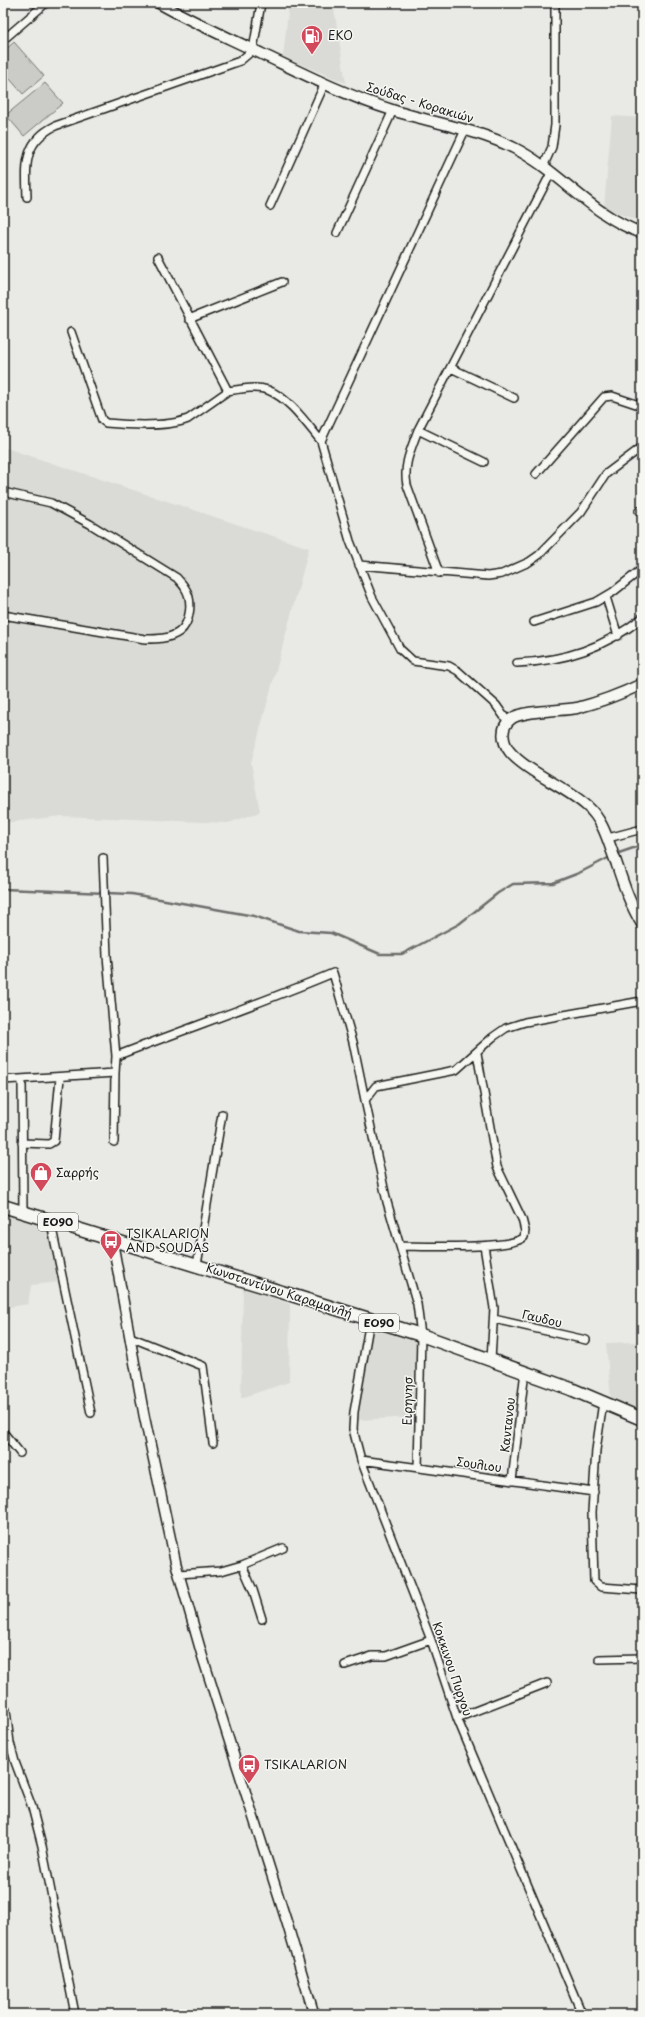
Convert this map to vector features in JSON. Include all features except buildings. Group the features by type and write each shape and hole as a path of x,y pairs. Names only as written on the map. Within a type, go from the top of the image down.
{"main road":[{"name":"Σούδας - Κορακιών","path":"159,3 253,50 325,83 393,110 465,130 514,148 547,170 606,216 642,233"},
{"path":"642,684 617,696 576,708 521,714 508,722 503,737 509,750 524,764 586,806 594,814 609,842 633,907 642,924"},
{"name":"Κωνσταντίνου Καραμανλή","path":"3,1206 50,1219 370,1320 421,1334 525,1371 642,1419"}],"street":[{"path":"3,40 46,3"},
{"path":"27,196 28,155 37,138 47,130 232,65 246,57 253,50 260,3"},
{"path":"439,573 405,473 406,462 418,430 451,368 547,170 556,125 556,3"},
{"path":"270,206 325,83"},
{"path":"337,233 393,110"},
{"path":"321,442 465,130"},
{"path":"158,258 228,391"},
{"path":"189,319 282,282"},
{"path":"71,332 102,420 106,423 167,425 181,422 188,419 228,391 254,388 268,390 284,400 321,442 350,542 372,597 400,649 406,657 413,661 450,666 458,671 496,705 508,722"},
{"path":"451,368 514,398"},
{"path":"536,474 604,397 612,396 642,406"},
{"path":"418,430 484,462"},
{"path":"359,564 439,573 494,576 529,562 544,550 581,512 606,474 642,447"},
{"path":"3,492 51,503 96,528 177,578 186,588 190,606 187,621 180,632 169,638 158,639 145,639 3,615"},
{"path":"534,622 585,606 606,597 642,569"},
{"path":"606,597 618,636"},
{"path":"517,663 548,661 589,650 618,636 642,618"},
{"path":"609,842 642,829"},
{"path":"103,858 107,956 116,1056 114,1142"},
{"name":"Ειρηνησ","path":"116,1056 188,1028 259,1004 333,973 353,1042 380,1172 417,1304 421,1334 418,1468"},
{"path":"365,1100 376,1086 456,1070 477,1053 493,1037 506,1028 525,1022 642,1001"},
{"path":"400,1246 484,1246 518,1241 524,1237 525,1231 522,1220 497,1166 477,1053"},
{"path":"3,1080 60,1078 115,1073"},
{"path":"22,1144 49,1144 54,1141 60,1078"},
{"path":"22,1080 23,1212"},
{"path":"197,1266 222,1114"},
{"path":"50,1219 91,1413"},
{"path":"112,1239 144,1415 179,1574 202,1655 287,1923 314,2014"},
{"path":"484,1246 493,1299 494,1319 491,1360"},
{"name":"Γαυδου","path":"494,1319 586,1340"},
{"name":"Κοκκινου Πυργου","path":"370,1320 354,1412 354,1434 361,1460 431,1640 457,1718 582,2014"},
{"path":"130,1337 199,1363 203,1366 213,1443"},
{"name":"Καντανου","path":"512,1481 525,1371"},
{"path":"603,1402 596,1450 593,1575 597,1585 642,1590"},
{"path":"3,1432 20,1453"},
{"name":"Σουλιου","path":"361,1460 594,1492"},
{"path":"179,1574 221,1571 242,1565 283,1548"},
{"path":"242,1565 253,1590 262,1618"},
{"path":"345,1665 372,1656 386,1656 431,1640"},
{"path":"599,1659 642,1658"},
{"path":"457,1718 547,1683"},
{"path":"6,1710 10,1743 15,1762 32,1807 42,1846 75,2014"}],"shaded area":[{"path":"289,3 304,3 334,9 346,83 283,57"},
{"path":"14,42 44,76 23,94 3,71 3,52"},
{"path":"45,83 63,103 24,136 6,115"},
{"path":"612,116 642,118 642,222 604,208"},
{"path":"3,447 309,548 251,763 260,812 228,823 61,816 3,823"},
{"path":"3,1209 49,1225 60,1282 31,1285 28,1304 3,1308"},
{"path":"243,1288 290,1304 289,1382 241,1398"},
{"path":"369,1325 416,1341 413,1417 356,1420"},
{"path":"642,1342 642,1413 611,1399 606,1343"}],"waterway":[{"path":"616,854 642,845"},
{"path":"3,889 132,894 254,916 299,931 331,933 380,954 402,954 459,924 498,893 513,884 553,883 579,873 612,856"}],"place":[{"name":"EKO","path":"312,56"},
{"name":"Σαρρής","path":"41,1192"},
{"name":"TSIKALARION AND SOUDAS","path":"111,1260"},
{"name":"TSIKALARION","path":"249,1784"}]}
